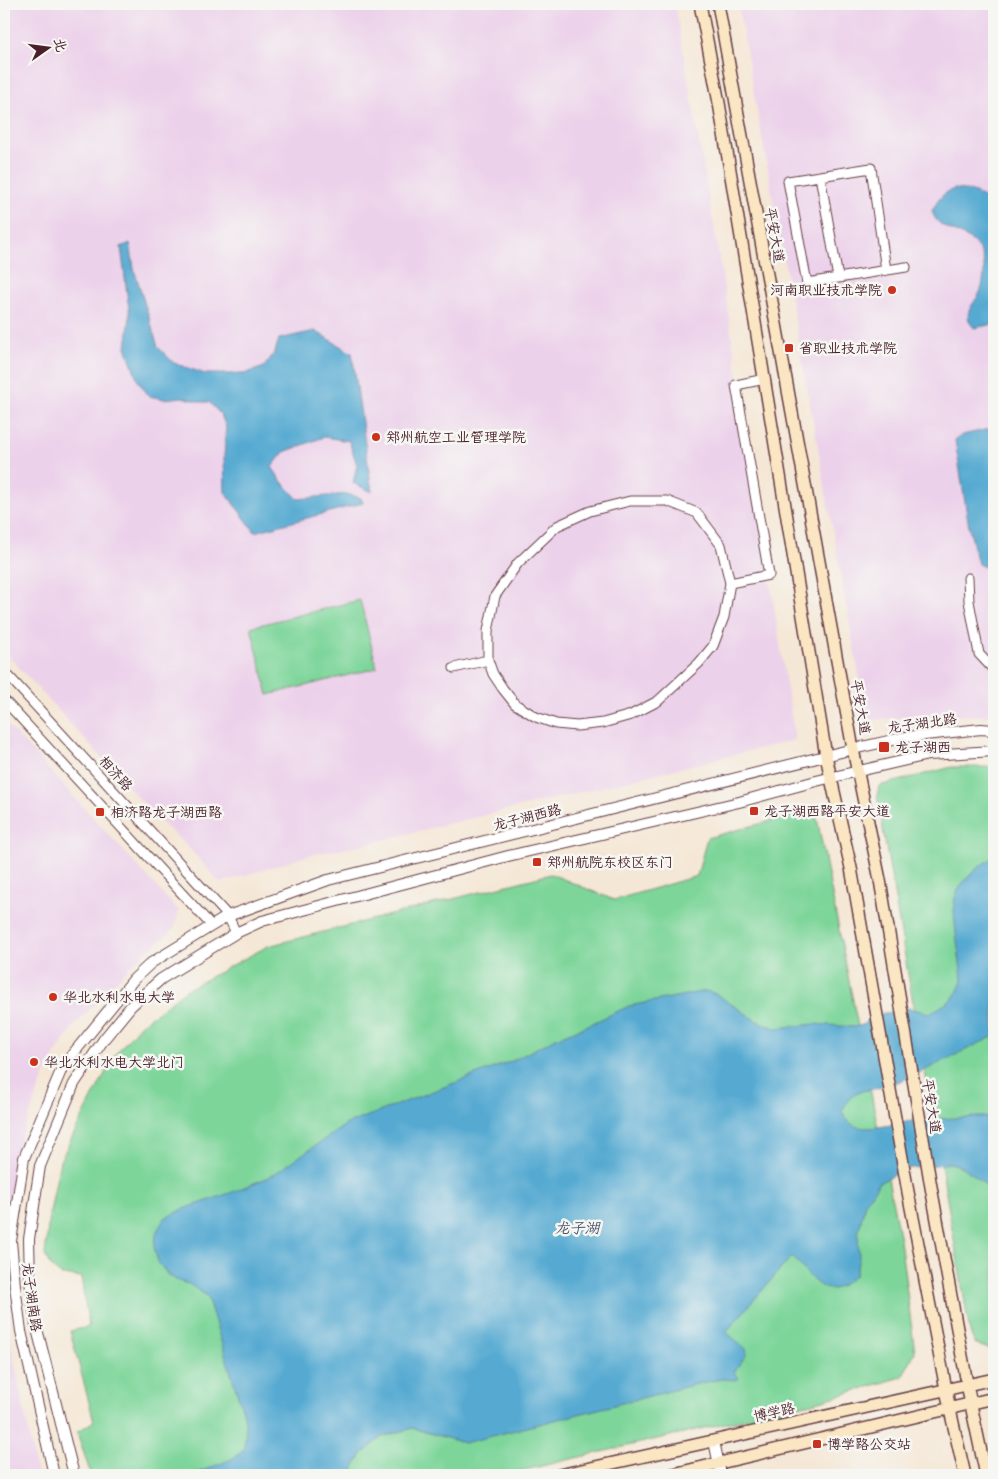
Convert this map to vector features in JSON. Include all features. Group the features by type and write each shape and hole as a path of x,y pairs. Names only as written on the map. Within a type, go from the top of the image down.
{"main road":[{"path":"700,4 719,103 826,756 851,868 908,1192 950,1410 965,1475"},
{"name":"平安大道","path":"718,4 853,749 880,880 930,1187 986,1475"},
{"name":"博学路","path":"559,1475 994,1379"},
{"path":"669,1475 720,1470 994,1398"}],"street":[{"path":"886,270 871,168 788,181 807,283 906,267"},
{"path":"820,176 838,278"},
{"path":"730,583 769,575 736,385 765,379"},
{"path":"630,500 667,501 697,513 721,545 730,583 724,617 713,646 699,663 658,701 631,715 603,723 577,726 556,724 536,717 515,704 493,674 488,660 488,631 495,596 518,564 557,526 590,511 630,500"},
{"path":"968,578 969,601 979,654 994,670"},
{"path":"454,668 488,660"},
{"name":"相济路","path":"4,671 228,916 236,933"},
{"path":"4,700 211,925"},
{"name":"龙子湖北路","path":"853,749 906,737 981,729 994,730"},
{"name":"龙子湖西路","path":"211,925 228,916 328,880 853,749"},
{"path":"236,933 262,921 508,856 730,804 831,778 928,755 994,751"},
{"name":"龙子湖南路","path":"54,1475 21,1331 13,1268 11,1241 24,1158 63,1066 134,979 151,963 211,925"},
{"name":"龙子湖南路","path":"74,1475 36,1325 30,1281 29,1239 40,1166 74,1084 104,1039 126,1013 161,979 236,933"},
{"path":"714,1441 720,1470"}],"shaded area":[{"name":"郑州航空工业管理学院","path":"4,4 675,4 721,268 795,740 349,848 317,853 220,883 191,850 155,816 4,651"},
{"name":"河南职业技术学院","path":"738,4 994,4 994,716 948,715 867,720"},
{"name":"华北水利水电大学","path":"4,721 179,911 174,929 131,965 72,1028 48,1066 15,1153 4,1255"},
{"path":"4,1308 37,1475 4,1475"}],"green space":[{"path":"360,600 377,668 268,695 251,627"},
{"path":"952,767 994,767 994,1351 975,1344 970,1332 877,795 879,786"},
{"path":"800,813 817,818 900,1240 915,1352 902,1377 820,1401 503,1475 91,1475 77,1432 94,1421 70,1331 89,1327 81,1277 61,1275 51,1267 45,1255 49,1217 60,1161 114,1056 140,1025 186,990 268,946 551,874 614,900 697,876 707,838"}],"water":[{"path":"954,189 976,193 994,207 994,324 974,328 968,317 968,313 981,290 983,279 984,263 979,249 973,242 942,225 932,211 941,197"},
{"path":"130,243 134,269 158,347 174,363 205,374 244,374 264,367 275,352 279,339 315,331 352,353 372,492 353,483 357,465 349,441 324,437 284,452 272,467 282,482 298,499 347,494 361,498 363,503 255,532 225,492 224,457 226,427 221,415 209,402 182,397 164,399 149,396 138,381 126,347 130,317 121,247"},
{"path":"994,428 994,571 978,564 969,527 955,440 962,435"},
{"name":"龙子湖","path":"994,857 994,1036 913,1076 887,1086 862,1091 848,1100 842,1111 850,1123 864,1128 920,1120 994,1116 994,1192 974,1175 962,1167 951,1163 904,1169 879,1183 865,1203 858,1234 859,1258 855,1275 839,1287 825,1288 813,1280 792,1256 726,1332 746,1349 747,1354 734,1372 739,1378 737,1380 721,1379 701,1383 464,1443 412,1428 382,1437 362,1454 350,1475 192,1475 232,1459 243,1451 246,1435 244,1415 207,1296 189,1284 178,1281 168,1275 158,1262 154,1247 157,1231 165,1218 181,1210 271,1176 347,1124 512,1061 556,1038 629,1006 706,991 716,994 757,1021 775,1028 816,1024 853,1027 863,1025 871,1016 908,1008 929,1013 954,997 962,981 954,912 956,895 972,873"}],"place":[{"name":"河南职业技术学院","path":"892,290"},
{"name":"省职业技术学院","path":"789,348"},
{"name":"郑州航空工业管理学院","path":"376,437"},
{"name":"龙子湖西","path":"884,747"},
{"name":"龙子湖西路平安大道","path":"754,811"},
{"name":"相济路龙子湖西路","path":"100,812"},
{"name":"郑州航院东校区东门","path":"537,862"},
{"name":"华北水利水电大学","path":"53,997"},
{"name":"华北水利水电大学北门","path":"34,1062"},
{"name":"博学路公交站","path":"817,1444"}]}
